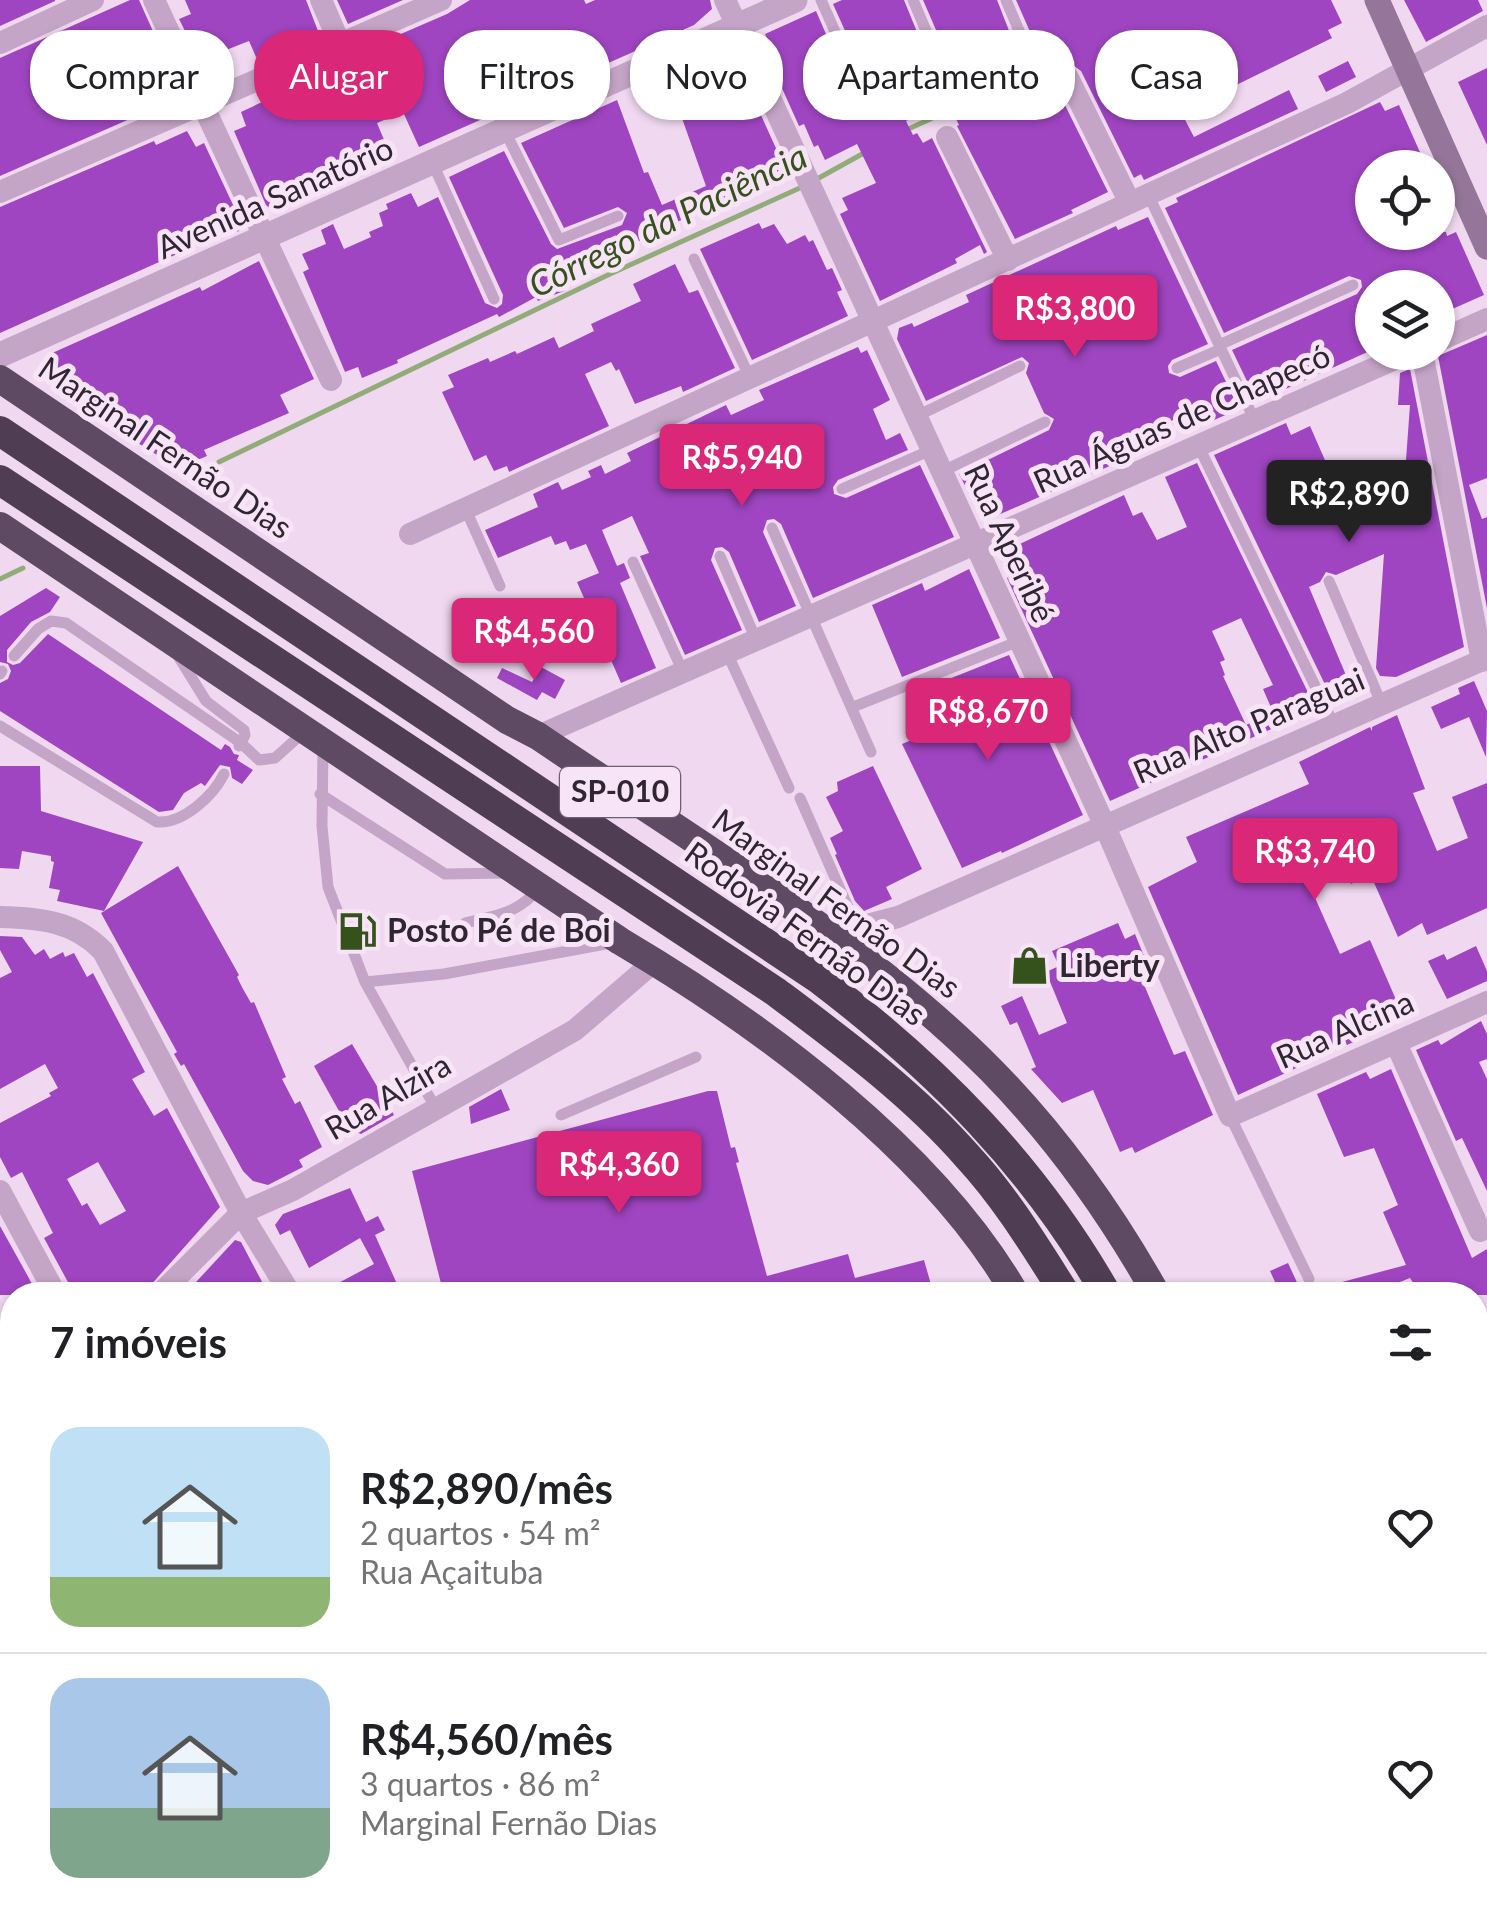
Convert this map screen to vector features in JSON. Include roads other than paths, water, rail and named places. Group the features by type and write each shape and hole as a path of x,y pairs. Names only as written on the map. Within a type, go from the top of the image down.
{"highway":[{"name":"Marginal Fernão Dias","path":"0,380 507,720 538,736 815,924 916,1001 991,1070 1050,1135 1114,1218 1150,1282"},
{"name":"Rodovia Fernão Dias","path":"0,431 819,979 882,1028 988,1128 1037,1187 1099,1282"},
{"name":"Rodovia Fernão Dias","path":"0,480 776,992 851,1048 916,1103 970,1158 1058,1282"},
{"path":"0,526 654,961 798,1063 903,1152 958,1213 1007,1282"}],"main road":[{"path":"1377,0 1487,247"}],"street":[{"path":"0,43 93,0"},
{"path":"154,0 168,30"},
{"path":"320,0 334,30"},
{"path":"372,30 441,0"},
{"name":"Rua Aperibé","path":"725,0 1104,824 1230,1116"},
{"name":"Avenida Sanatório","path":"0,355 795,0"},
{"path":"410,534 1408,72 1487,26"},
{"path":"1075,90 1139,198"},
{"path":"0,192 166,120"},
{"path":"210,120 331,380"},
{"path":"947,137 1008,260"},
{"path":"1455,333 1487,319"},
{"name":"Rua Águas de Chapecó","path":"538,736 1370,370"},
{"path":"1426,370 1484,659"},
{"name":"Rua Alto Paraguai","path":"872,924 898,917 1484,659"},
{"path":"0,917 38,918 74,928 103,951 241,1212 283,1282"},
{"name":"Rua Alzira","path":"172,1282 241,1212 292,1190 575,1030 654,961"},
{"name":"Rua Alcina","path":"1230,1116 1487,1002"},
{"path":"1396,1043 1480,1231"},
{"path":"0,1191 49,1282"}],"lane":[{"path":"821,0 834,30"},
{"path":"912,0 925,30"},
{"path":"1006,0 1018,30"},
{"path":"505,131 558,240 618,216"},
{"path":"433,164 494,299"},
{"path":"1139,198 1220,347 1255,421"},
{"path":"694,259 750,378"},
{"path":"1176,368 1353,284"},
{"path":"916,417 1020,366"},
{"path":"941,472 1044,422"},
{"path":"1199,447 1334,725"},
{"path":"842,489 930,450"},
{"path":"466,510 500,586"},
{"path":"772,528 871,752"},
{"path":"720,556 757,642"},
{"path":"633,562 683,674"},
{"path":"1328,581 1382,704"},
{"path":"14,656 51,620 66,623 259,760 268,761 314,737 328,887 365,982 435,1106"},
{"path":"165,634 206,701 244,730 240,744"},
{"path":"852,706 1019,641"},
{"path":"728,655 789,788"},
{"path":"0,726 157,822 166,823 189,811 204,800 224,774"},
{"path":"320,794 445,874 529,880 524,906 465,923"},
{"path":"800,798 847,905 854,917 872,924"},
{"path":"365,982 444,974 620,941"},
{"path":"561,1115 696,1057"},
{"path":"1230,1116 1309,1279"}],"waterway":[{"name":"Córrego da Paciência","path":"904,131 928,120"},
{"name":"Córrego da Paciência","path":"817,179 864,153"},
{"name":"Córrego da Paciência","path":"219,462 610,274 802,187"},
{"name":"Córrego da Paciência","path":"0,579 23,568"}],"place":[{"name":"Posto Pé de Boi","path":"357,931"},
{"name":"Liberty","path":"1029,966"}]}
